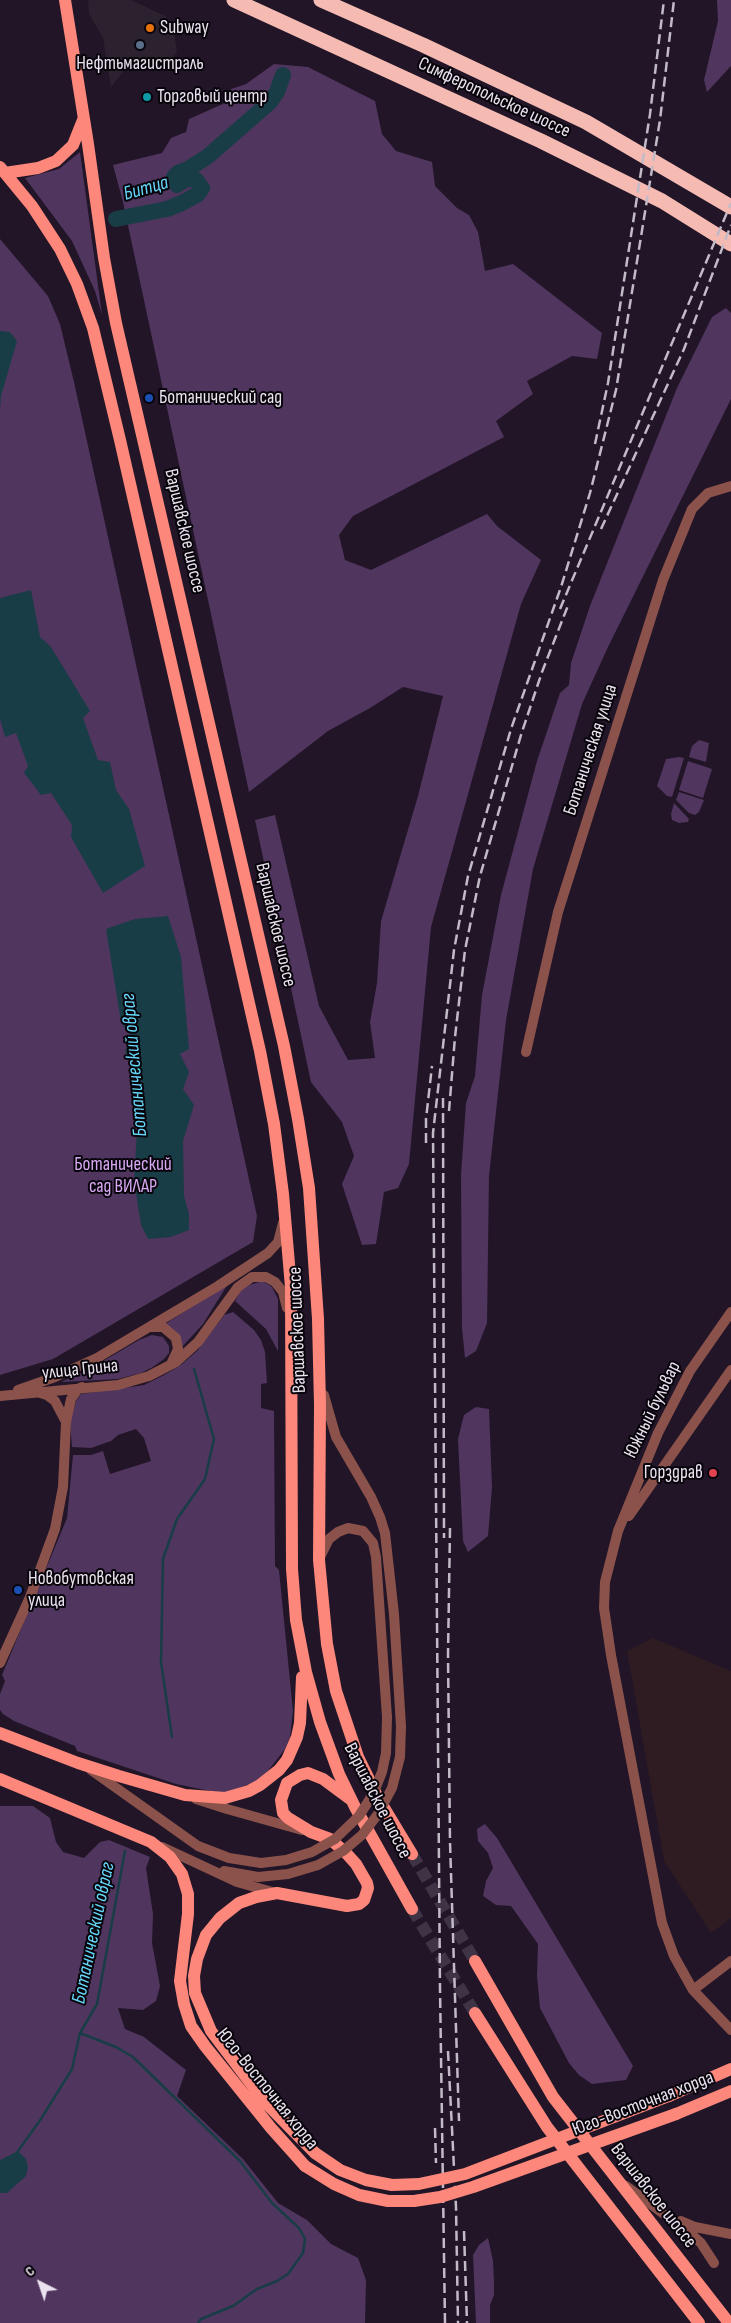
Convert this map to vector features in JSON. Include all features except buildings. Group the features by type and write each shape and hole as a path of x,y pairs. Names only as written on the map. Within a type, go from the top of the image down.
{"highway":[{"name":"Симферопольское шоссе","path":"234,0 541,140 662,201 731,244"},
{"name":"Симферопольское шоссе","path":"321,0 423,45 586,122 731,207"},
{"path":"339,0 423,45"}],"main road":[{"name":"Варшавское шоссе","path":"65,0 104,258 116,323 293,1089 309,1188 320,1375 318,1560 326,1644 346,1723 358,1758 377,1796 412,1854"},
{"path":"2,172 47,165 64,154 78,138 84,119"},
{"path":"0,159 28,169"},
{"name":"Варшавское шоссе","path":"2,172 32,206 60,250 77,284 93,328 260,1051 274,1124 284,1194 291,1288 292,1569 301,1649 320,1722 352,1801 412,1909"},
{"path":"0,1734 16,1738 78,1763 185,1795 211,1798 238,1795 265,1781 287,1760 297,1737 302,1698 301,1649"},
{"path":"277,1893 347,1906 359,1904 367,1896 367,1883 346,1853 330,1839 311,1832 288,1818 281,1807 284,1789 293,1779 300,1775 314,1774 352,1801"},
{"name":"Юго-Восточная хорда","path":"0,1780 151,1842 170,1857 182,1874 188,1894 188,1914 180,1981 184,2004 191,2026 271,2128 305,2166 334,2184 359,2194 388,2201 414,2201 440,2197 473,2187 676,2114 731,2091"},
{"name":"Юго-Восточная хорда","path":"277,1893 256,1897 240,1903 220,1918 206,1936 197,1959 194,1976 195,1993 212,2031 264,2101 315,2153 340,2170 366,2180 392,2185 419,2184 465,2174 669,2096 731,2070"},
{"name":"Варшавское шоссе","path":"475,1961 553,2097 730,2323"},
{"path":"475,2013 547,2127 699,2323"}],"street":[{"name":"Ботаническая улица","path":"526,1052 558,912 663,580 692,509 708,493 731,486"},
{"name":"улица Грина","path":"37,1388 149,1328 268,1253 281,1234 284,1194"},
{"name":"улица Грина","path":"0,1396 37,1388 60,1389 134,1381 162,1370 176,1362 198,1342 238,1286 244,1280 255,1276 271,1279 283,1292 287,1300 292,1349"},
{"name":"Южный бульвар","path":"731,1312 690,1371 658,1433 618,1531 605,1582 604,1608 611,1655 662,1923 674,1956 694,1990 731,2030"},
{"path":"149,1328 163,1326 173,1334 178,1343 174,1360 162,1370"},
{"name":"Южный бульвар","path":"618,1531 731,1370"},
{"path":"197,1863 226,1872 258,1877 288,1874 318,1865 343,1851 362,1835 378,1814 392,1788 400,1757 401,1726 394,1614 383,1525 371,1497 336,1437 325,1403 320,1375"},
{"path":"0,1663 30,1597 55,1529 63,1487 68,1409 75,1393 82,1387"},
{"path":"37,1388 55,1401 66,1422"},
{"path":"60,1389 68,1409"},
{"path":"78,1763 107,1781 198,1846 229,1858 261,1863 286,1860 312,1852 335,1839 359,1816 373,1794 382,1772 386,1753 387,1717 376,1557 373,1543 367,1534 358,1529 343,1529 329,1539 318,1560"},
{"path":"0,1727 16,1738"},
{"path":"185,1795 227,1809 311,1832"},
{"path":"151,1842 237,1882 277,1893"},
{"path":"694,1990 731,1961"},
{"path":"615,2178 696,2239 714,2263"},
{"path":"658,2209 695,2227 731,2234"}],"shaded area":[{"name":"Нефтьмагистраль","path":"88,0 131,0 165,16 173,25 177,52 170,61 126,68 111,87 103,38 89,14"},
{"path":"653,1638 731,1671 731,1918 711,1933 664,1861 627,1651"}],"green space":[{"path":"717,0 731,0 731,66 707,92 704,80 718,21"},
{"path":"274,64 308,67 375,101 382,134 396,151 432,162 435,186 457,208 469,215 478,232 485,271 513,264 602,333 597,359 572,356 527,381 533,394 496,421 504,437 353,516 339,535 345,560 371,570 487,514 497,526 541,560 521,604 431,927 409,1164 398,1188 384,1192 376,1244 362,1245 342,1184 354,1156 342,1122 311,1082 255,820 275,815 319,1006 348,1060 375,1058 370,1022 377,983 381,921 418,796 443,696 403,687 328,731 249,792 123,202 113,165 162,153 171,138 186,132 189,119 225,103 231,89 246,84"},
{"path":"80,152 102,315 95,291 72,241 25,178 59,169"},
{"name":"Ботанический сад ВИЛАР","path":"0,239 48,296 60,324 257,1216 253,1242 53,1359 0,1375"},
{"path":"726,308 731,313 731,399 608,647 582,704 533,869 506,1020 489,1176 487,1323 476,1351 465,1358 462,1328 461,1175 466,1103 475,1076 482,995 501,895 537,761 560,693 569,685 571,663 590,606 677,388 712,317"},
{"path":"699,740 709,743 706,762 689,757 692,746"},
{"path":"684,758 672,797 667,796 657,786 666,759"},
{"path":"688,761 712,769 703,798 679,790"},
{"path":"679,792 704,800 699,812 695,815 689,813 676,800"},
{"path":"674,803 689,819 688,822 679,823 672,820 671,814"},
{"path":"263,1281 272,1287 278,1299 278,1351 266,1329 235,1301 242,1289"},
{"path":"228,1284 203,1324 181,1348 165,1324"},
{"path":"233,1312 254,1330 261,1340 265,1352 267,1383 261,1384 261,1408 274,1411 275,1566 279,1570 293,1711 290,1737 285,1749 264,1776 250,1784 227,1792 215,1792 176,1784 77,1751 75,1746 14,1721 3,1714 0,1710 0,1694 5,1681 2,1675 67,1518 73,1455 91,1455 103,1451 110,1474 151,1461 144,1438 136,1429 91,1448 72,1447 70,1422 76,1401 81,1394 144,1385 164,1375 181,1365 198,1350 224,1315"},
{"path":"152,1335 163,1337 169,1346 169,1353 153,1367 141,1373 118,1379 61,1382 88,1370 139,1340"},
{"path":"476,1407 489,1409 492,1487 488,1536 468,1552 463,1541 458,1439 464,1415"},
{"path":"0,1806 33,1806 50,1818 56,1842 63,1852 84,1858 100,1842 109,1840 150,1857 146,1868 153,1914 152,1943 160,1986 156,2001 143,2010 118,2008 125,2029 144,2037 186,2070 177,2096 243,2159 278,2203 307,2220 331,2244 358,2258 366,2280 365,2323 0,2323"},
{"path":"485,1824 497,1838 633,2066 626,2080 592,2084 579,2075 569,2063 540,2008 537,1976 538,1944 511,1906 496,1905 483,1896 486,1881 493,1868 488,1853 478,1841 477,1829"},
{"path":"488,2238 493,2261 494,2295 490,2305 490,2323 476,2323 473,2255 479,2245"}],"water":[{"path":"0,331 10,332 17,341 1,396 0,409"},
{"path":"31,590 40,637 51,647 90,711 83,718 98,760 110,762 116,790 129,809 145,866 103,893 71,837 72,825 51,793 41,795 24,773 28,766 16,733 5,737 0,719 0,598"},
{"path":"168,916 181,957 189,1049 180,1054 189,1072 183,1089 194,1105 183,1141 184,1196 189,1214 189,1230 171,1237 148,1239 141,1225 134,1181 138,1112 130,1082 134,1068 125,1052 130,1035 121,1022 106,929 135,919"},
{"path":"18,2151 26,2159 28,2167 26,2176 7,2193 0,2193 0,2160"}],"waterway":[{"name":"Битца","path":"116,219 167,209 198,194 202,188 196,180 188,178 177,185 173,180 174,177 207,157 270,102 277,92 283,75"},
{"name":"Ботанический овраг","path":"172,1737 161,1662 163,1559 177,1519 205,1479 214,1439 194,1369"},
{"name":"Ботанический овраг","path":"18,2151 41,2119 72,2069 80,2033 97,2004 125,1851"},
{"path":"80,2033 116,2047 133,2057 240,2161 272,2203 299,2228 305,2239 303,2253 288,2274 277,2281 257,2289 233,2306 201,2319 198,2323"}],"tunnel":[{"path":"412,1854 475,1961"},
{"path":"412,1909 475,2013"}],"railway":[{"path":"595,444 608,383 650,114 664,0"},
{"path":"445,2323 440,1988 433,1133 454,950 468,876 511,729 561,587 590,493 616,390 660,120 674,0"},
{"path":"560,609 731,203"},
{"path":"601,529 684,349 731,225"},
{"path":"449,1111 465,950 480,876 521,735 542,672 569,603"},
{"path":"426,1143 426,1119 432,1066"},
{"path":"443,1098 444,1538"},
{"path":"450,1528 448,1655 450,1842 459,2121"},
{"path":"448,2051 456,2207 458,2323"},
{"path":"435,2128 436,2163"},
{"path":"464,2231 467,2323"}],"place":[{"name":"Subway","path":"150,28"},
{"name":"Нефтьмагистраль","path":"140,45"},
{"name":"Торговый центр","path":"147,97"},
{"name":"Ботанический сад","path":"149,398"},
{"name":"Горздрав","path":"713,1473"},
{"name":"Новобутовская улица","path":"18,1590"}]}
